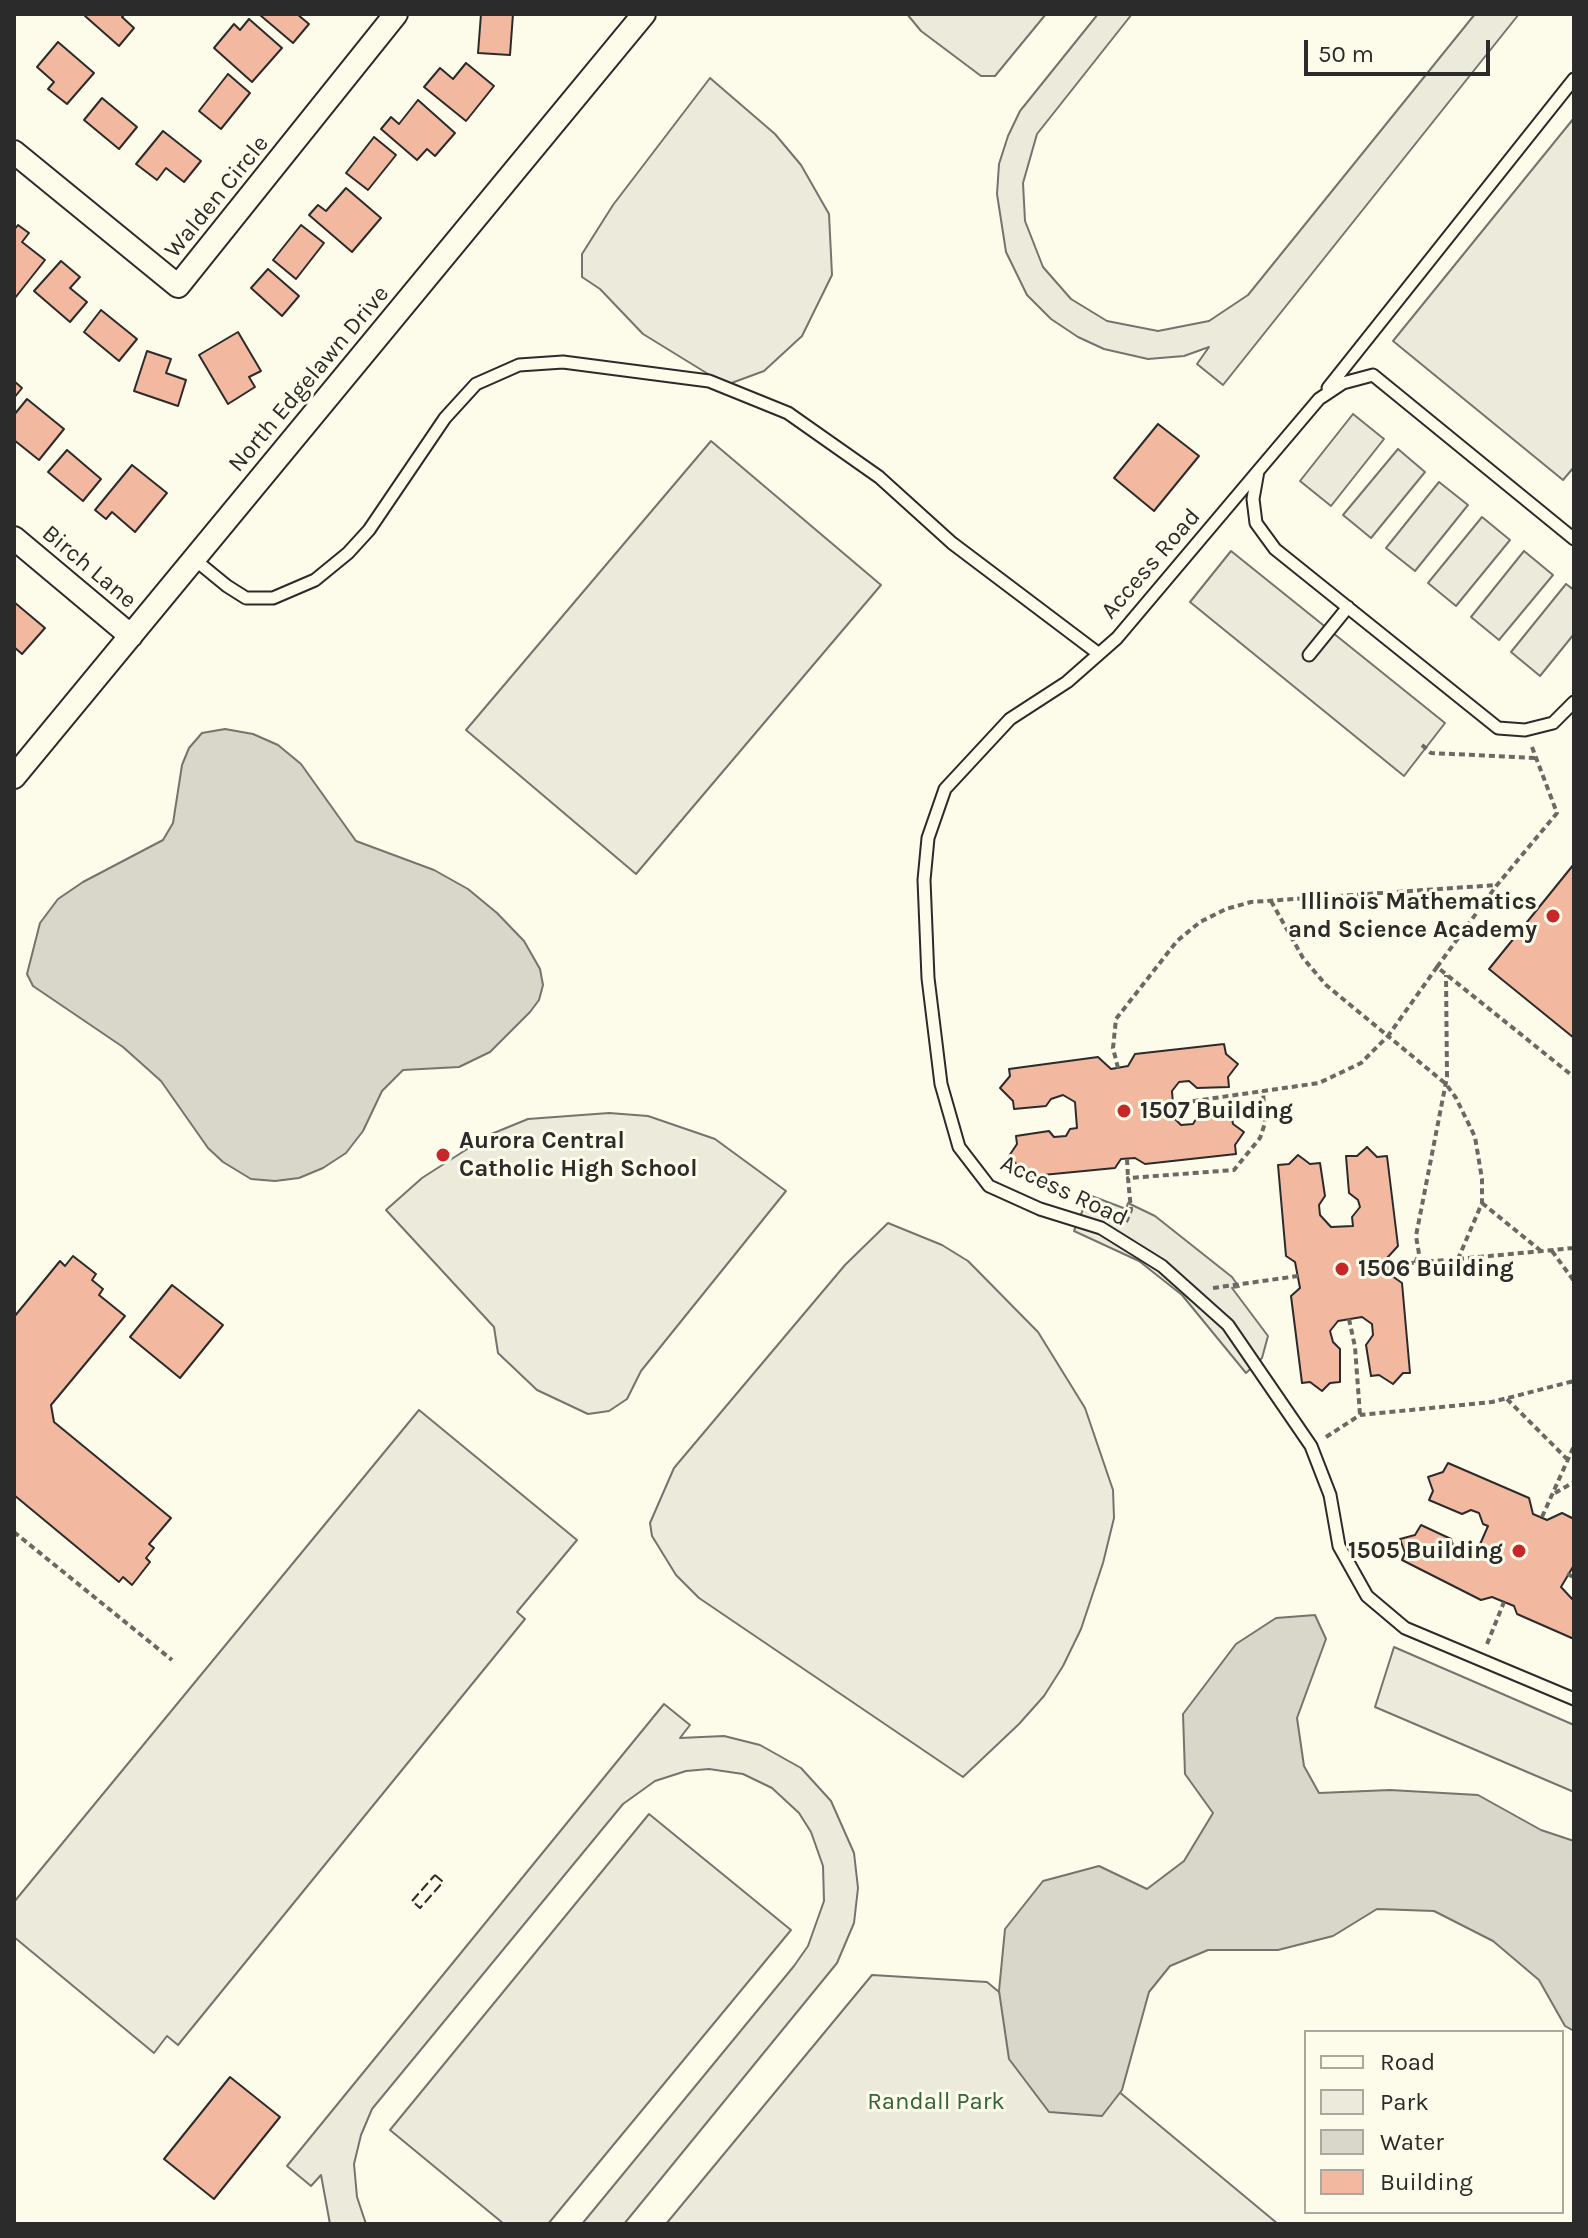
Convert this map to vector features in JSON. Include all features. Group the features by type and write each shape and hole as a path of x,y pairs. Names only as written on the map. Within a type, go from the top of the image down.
{"street":[{"name":"Walden Circle","path":"14,152 178,286 396,14"},
{"name":"North Edgelawn Drive","path":"14,777 644,14"},
{"name":"Birch Lane","path":"14,538 131,636"}],"lane":[{"name":"Access Road","path":"1574,79 1319,399 1153,599 1067,682 1010,719 945,789 928,838 924,880 928,978 941,1084 959,1147 989,1186 1040,1209 1101,1228 1162,1266 1228,1325 1311,1446 1330,1495 1339,1546 1367,1596 1405,1628 1574,1699"},
{"path":"194,559 246,598 273,598 315,580 348,553 369,530 445,418 476,384 519,365 563,362 709,381 788,413 879,477 952,543 1099,654"},
{"path":"1319,399 1343,383 1373,375 1574,539"},
{"path":"1258,471 1253,499 1256,523 1275,549 1498,728 1525,730 1553,723 1574,702"},
{"path":"1309,655 1348,607"}],"path":[{"path":"1173,1104 1301,1088 1338,1077 1361,1063 1388,1036 1497,885 1557,813 1525,730"},
{"path":"1422,745 1431,753 1536,758"},
{"path":"1118,1068 1113,1048 1116,1019 1177,941 1200,922 1226,909 1271,901 1497,885"},
{"path":"1271,901 1303,958 1326,985 1446,1084 1475,1137 1482,1203 1458,1259"},
{"path":"1437,967 1574,1077"},
{"path":"1415,1263 1419,1254 1416,1236 1446,1084 1446,975"},
{"path":"1128,1178 1234,1170 1260,1138 1265,1123 1263,1091"},
{"path":"1119,1239 1131,1210 1127,1159"},
{"path":"1482,1203 1541,1251"},
{"path":"1388,1265 1574,1248"},
{"path":"1551,1250 1574,1281"},
{"path":"1191,1291 1298,1276"},
{"path":"1349,1319 1355,1347 1360,1415"},
{"path":"1311,1446 1360,1415 1507,1399 1574,1381"},
{"path":"1507,1399 1568,1460"},
{"path":"1542,1517 1574,1446"},
{"path":"1552,1495 1574,1482"},
{"path":"14,1532 172,1660"},
{"path":"1567,1574 1574,1577"},
{"path":"1480,1659 1504,1602"}],"green space":[{"path":"907,14 1046,14 995,76 981,76 921,31"},
{"path":"1098,14 1132,14 1037,134 1023,183 1025,221 1043,267 1071,299 1107,321 1158,331 1209,321 1248,295 1475,14 1519,14 1223,385 1197,364 1209,347 1184,356 1148,359 1104,349 1078,337 1051,319 1027,295 1006,252 997,194 999,164 1008,136 1020,111"},
{"path":"710,78 775,134 801,165 829,214 832,275 802,336 764,371 726,385 643,334 600,289 582,277 582,254 613,205"},
{"path":"1353,414 1384,439 1331,506 1300,481"},
{"path":"711,441 881,585 636,874 466,730"},
{"path":"1398,449 1425,472 1371,538 1343,515"},
{"path":"1439,482 1468,505 1415,571 1386,548"},
{"path":"1482,517 1510,540 1456,606 1428,583"},
{"path":"1524,551 1553,575 1499,640 1471,617"},
{"path":"1566,584 1574,590 1574,634 1540,676 1511,652"},
{"path":"609,1113 648,1116 715,1139 786,1191 641,1371 627,1399 609,1411 588,1414 537,1390 498,1353 494,1327 386,1210 422,1178 489,1135 528,1119"},
{"path":"888,1223 942,1245 968,1261 1038,1332 1085,1408 1113,1490 1114,1518 1103,1563 1081,1629 1063,1666 1044,1696 1019,1724 963,1777 699,1598 676,1575 652,1536 650,1523 674,1468 845,1265"},
{"path":"664,1704 690,1725 680,1738 724,1736 760,1745 801,1768 831,1801 854,1853 858,1888 854,1923 837,1963 624,2224 582,2224 794,1966 808,1946 824,1901 823,1866 811,1832 799,1813 772,1788 743,1774 709,1769 686,1771 655,1781 623,1804 372,2109 354,2164 357,2197 366,2224 330,2224 321,2175 311,2186 287,2166"},
{"path":"649,1814 791,1930 548,2224 504,2224 390,2130"},
{"name":"Randall Park","path":"872,1975 987,1982 1278,2224 666,2224"}],"shaded area":[{"path":"1574,118 1574,467 1563,480 1393,341"},
{"path":"1231,551 1445,723 1404,776 1190,602"},
{"path":"1089,1195 1126,1209 1128,1203 1155,1216 1232,1277 1239,1287 1232,1288 1268,1336 1262,1358 1246,1373 1182,1295 1139,1261 1074,1231"},
{"path":"419,1410 577,1540 517,1612 525,1619 178,2045 167,2036 154,2053 14,1937 14,1902"},
{"path":"1394,1647 1574,1725 1574,1792 1375,1707"}],"water":[{"path":"225,729 253,734 278,745 301,764 356,841 434,870 468,889 524,941 540,969 543,985 539,1000 530,1012 490,1052 459,1067 403,1070 382,1091 363,1131 346,1153 323,1168 299,1178 275,1181 251,1179 223,1162 208,1148 161,1081 123,1047 33,986 27,974 40,923 58,899 83,882 163,840 173,823 182,765 189,748 202,733"},
{"path":"1315,1615 1326,1639 1297,1718 1304,1766 1319,1793 1390,1790 1478,1795 1541,1830 1574,1841 1574,2031 1565,2026 1539,1980 1493,1941 1434,1911 1377,1909 1333,1936 1278,1950 1208,1950 1170,1966 1149,1992 1122,2090 1102,2116 1049,2112 1009,2059 999,1991 1005,1929 1043,1881 1099,1866 1147,1889 1184,1861 1213,1813 1185,1774 1183,1714 1236,1644 1276,1618"}],"building":[{"path":"125,14 122,17 134,28 119,46 85,16"},
{"path":"297,14 309,24 293,43 260,15"},
{"path":"481,14 513,14 510,55 478,53"},
{"path":"249,19 282,48 252,82 214,48 234,24 240,30"},
{"path":"58,42 94,73 67,104 48,89 54,82 37,67"},
{"path":"466,63 494,86 466,121 424,87 440,68 453,79"},
{"path":"228,74 250,93 221,129 199,111"},
{"path":"102,98 137,127 119,149 84,120"},
{"path":"418,100 455,133 435,156 427,149 417,160 381,129 391,117 399,124"},
{"path":"163,131 201,161 184,182 166,168 157,180 136,164"},
{"path":"374,137 396,155 368,190 346,173"},
{"path":"346,188 381,218 352,252 309,215 318,205 326,211"},
{"path":"18,225 29,233 22,242 45,260 15,298 14,230"},
{"path":"301,225 324,243 296,279 273,260"},
{"path":"61,261 80,277 70,288 87,302 70,322 34,291"},
{"path":"268,269 299,296 282,316 251,288"},
{"path":"101,310 137,339 119,361 84,332"},
{"path":"238,332 261,371 249,377 255,387 228,404 199,355"},
{"path":"147,351 171,359 166,373 186,380 178,406 134,391"},
{"path":"14,381 22,388 14,398"},
{"path":"27,399 64,429 39,460 14,440 14,415"},
{"path":"1158,424 1199,456 1154,511 1114,478"},
{"path":"67,450 101,479 83,501 48,472"},
{"path":"132,465 167,493 135,532 112,512 106,519 95,510"},
{"path":"14,602 45,628 22,654 14,647"},
{"name":"Illinois Mathematics and Science Academy","path":"1574,864 1574,1038 1489,969"},
{"name":"1507 Building","path":"1224,1044 1226,1054 1238,1064 1228,1077 1229,1087 1197,1088 1189,1081 1179,1082 1172,1091 1174,1118 1181,1125 1193,1124 1198,1116 1231,1113 1233,1124 1244,1132 1235,1145 1236,1154 1145,1164 1135,1158 1121,1159 1115,1168 1022,1177 1020,1168 1009,1156 1017,1144 1016,1136 1049,1131 1054,1137 1066,1136 1070,1129 1077,1128 1075,1102 1063,1095 1051,1099 1046,1106 1014,1109 1013,1101 1000,1088 1010,1076 1009,1069 1098,1057 1111,1069 1128,1066 1135,1054"},
{"name":"1506 Building","path":"1367,1147 1377,1157 1387,1156 1398,1246 1387,1258 1388,1273 1402,1283 1410,1373 1403,1373 1393,1384 1379,1375 1371,1376 1366,1345 1373,1335 1372,1324 1362,1317 1338,1321 1330,1331 1333,1342 1340,1349 1340,1382 1330,1383 1322,1391 1310,1382 1302,1383 1291,1296 1300,1288 1295,1262 1286,1256 1278,1165 1289,1164 1298,1155 1310,1164 1320,1163 1325,1196 1319,1205 1320,1215 1331,1227 1353,1226 1352,1217 1360,1207 1358,1200 1349,1193 1346,1156 1357,1156"},
{"path":"73,1256 96,1274 92,1280 103,1289 99,1295 125,1316 51,1405 54,1422 171,1518 149,1544 154,1548 146,1558 150,1562 132,1585 123,1577 119,1582 14,1495 14,1317 60,1261 65,1266"},
{"path":"172,1285 223,1325 180,1378 130,1337"},
{"name":"1505 Building","path":"1448,1463 1529,1498 1533,1514 1547,1520 1562,1513 1574,1519 1574,1565 1561,1587 1574,1601 1574,1639 1517,1614 1514,1606 1492,1597 1481,1600 1402,1560 1405,1553 1400,1539 1415,1535 1421,1525 1451,1539 1454,1548 1462,1553 1473,1547 1478,1549 1488,1526 1483,1524 1479,1513 1471,1510 1462,1514 1429,1500 1433,1491 1428,1477 1443,1472"},
{"path":"230,2077 280,2117 214,2199 164,2159"}],"fence":[{"path":"435,1875 443,1882 420,1908 412,1901 435,1875"}],"place":[{"name":"Illinois Mathematics and Science Academy","path":"1553,916"},
{"name":"1507 Building","path":"1124,1111"},
{"name":"Aurora Central Catholic High School","path":"443,1155"},
{"name":"1506 Building","path":"1342,1269"},
{"name":"1505 Building","path":"1519,1551"}]}
